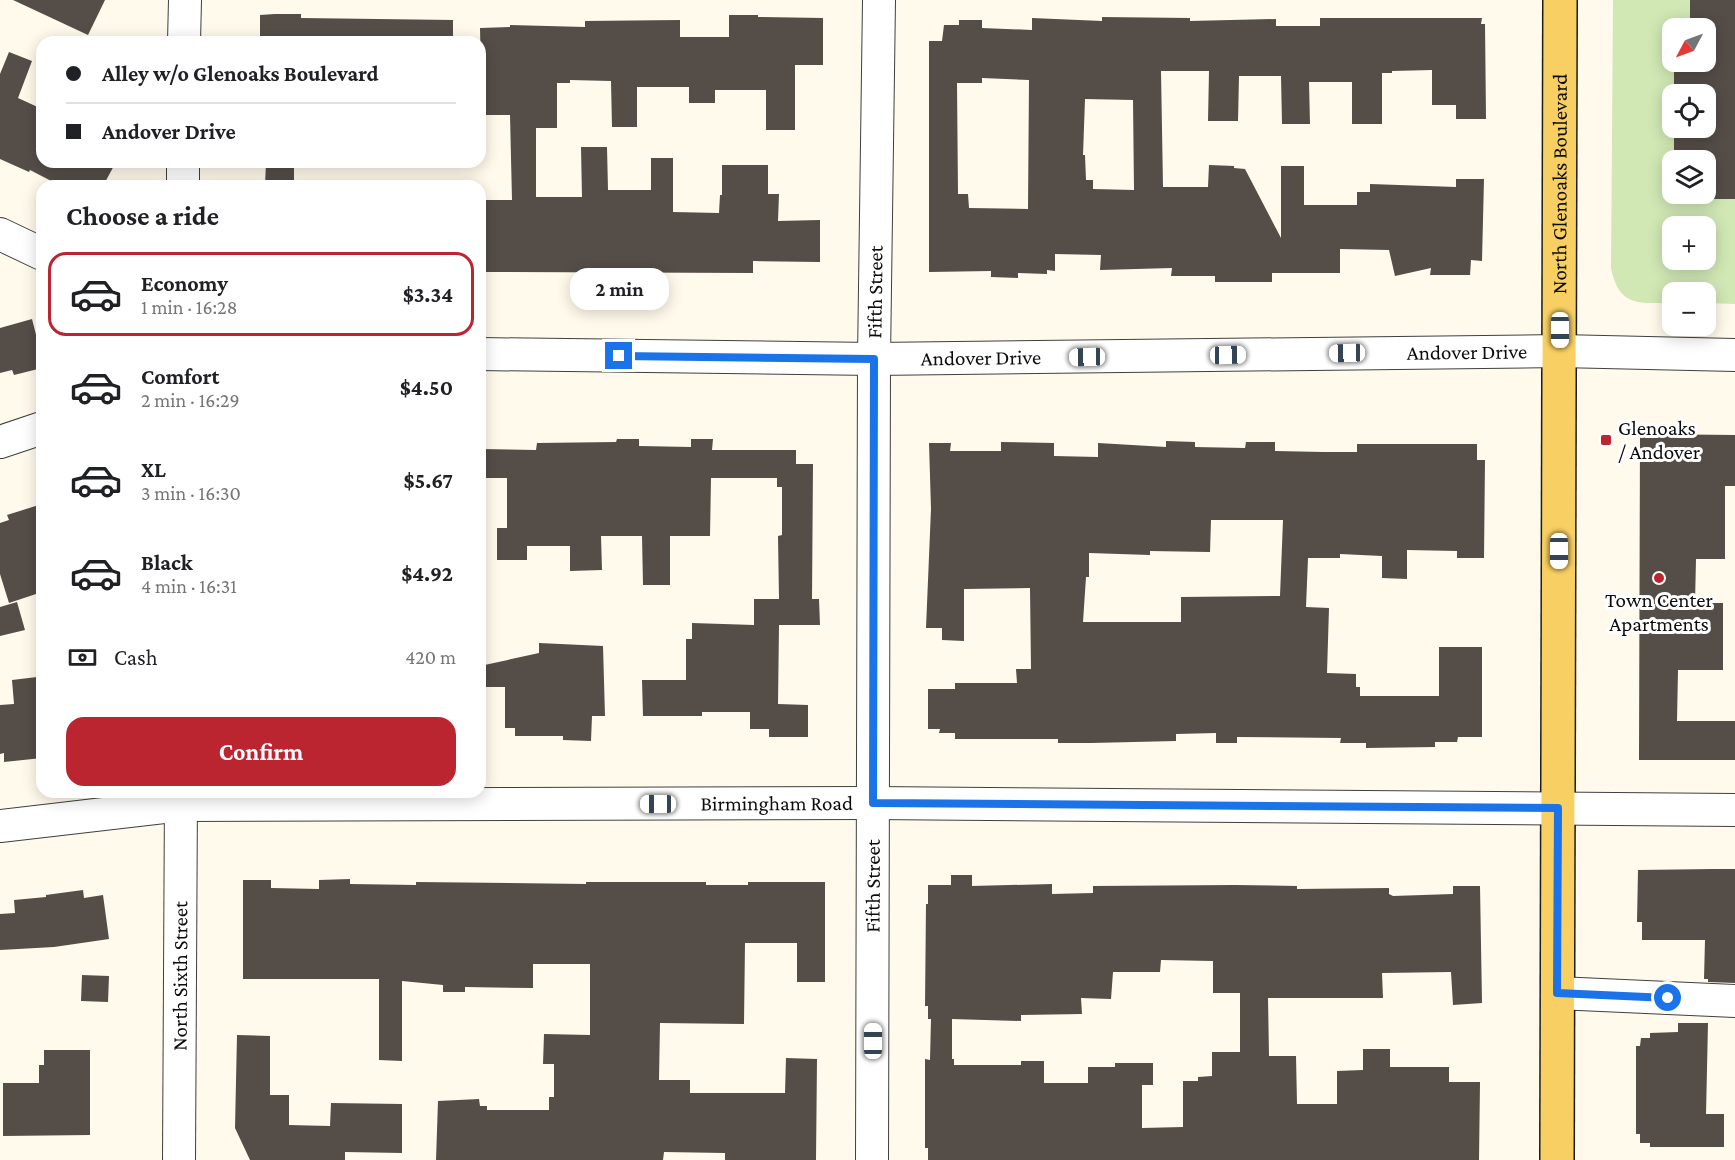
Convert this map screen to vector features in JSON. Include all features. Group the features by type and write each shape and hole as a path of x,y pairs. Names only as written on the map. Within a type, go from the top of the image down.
{"main road":[{"name":"North Glenoaks Boulevard","path":"1557,1160 1560,0"}],"street":[{"path":"184,36 185,0"},
{"name":"Fifth Street","path":"872,1160 874,359 879,0"},
{"path":"0,234 36,251"},
{"name":"Andover Drive","path":"486,354 874,359 1560,351 1735,355"},
{"path":"0,442 36,430"},
{"name":"Birmingham Road","path":"0,826 181,799 1735,810"},
{"name":"North Sixth Street","path":"179,1160 181,799"},
{"path":"1557,993 1735,1001"}],"green space":[{"path":"1613,0 1735,0 1735,304 1716,303 1716,282 1662,282 1662,303 1649,303 1632,300 1625,296 1615,281 1611,268"}],"building":[{"path":"13,0 105,0 88,35"},
{"path":"1690,0 1735,0 1735,199 1716,199 1716,150 1674,150 1674,138 1716,138 1716,84 1674,84 1674,72 1716,72 1716,18 1690,18"},
{"path":"301,14 301,18 453,20 453,36 260,36 260,15"},
{"path":"729,15 823,18 823,65 795,65 795,130 766,130 766,90 715,90 715,103 689,103 689,87 637,87 637,127 612,127 611,81 570,80 570,83 557,83 557,128 536,128 536,197 582,197 581,147 607,147 608,190 651,190 651,158 673,158 673,212 719,213 720,195 722,195 722,165 768,165 768,194 779,194 778,221 820,220 820,262 753,261 753,273 486,272 486,200 512,200 510,115 486,115 486,36 480,36 480,28 510,27 510,25 585,27 585,21 680,20 680,37 729,37"},
{"path":"1102,17 1190,18 1190,21 1276,19 1276,26 1320,26 1320,18 1482,18 1481,24 1485,24 1486,119 1456,119 1456,105 1432,105 1432,70 1382,73 1382,124 1352,124 1352,82 1309,82 1310,124 1282,124 1281,76 1239,76 1238,121 1208,121 1209,71 1161,71 1163,187 1208,187 1209,165 1245,169 1281,238 1281,166 1304,166 1304,205 1357,205 1357,192 1370,192 1370,184 1456,187 1456,179 1484,179 1482,261 1471,260 1470,275 1430,275 1431,268 1395,276 1389,250 1340,249 1340,273 1272,273 1272,282 1215,282 1215,276 1171,276 1172,268 1100,270 1101,255 1055,254 1055,271 1047,270 1047,274 1018,273 1018,278 991,277 991,271 929,272 929,41 942,41 944,25 959,25 959,20 982,20 982,28 1032,30 1032,18 1102,21","holes":["982,78 1029,80 1028,209 969,208 968,194 958,194 957,83 982,83","1085,99 1133,100 1134,190 1093,189 1093,180 1086,180 1085,155 1083,155"]},
{"path":"9,52 32,61 18,98 36,106 36,168 113,168 106,180 49,180 0,159 0,74"},
{"path":"266,168 294,168 294,180 265,180"},
{"path":"32,319 36,335 36,370 14,375 12,370 0,373 0,328"},
{"name":"Town Center Apartments","path":"1640,434 1735,435 1735,486 1725,486 1725,559 1696,559 1695,603 1723,603 1723,670 1678,670 1677,721 1735,721 1735,760 1639,760"},
{"path":"617,439 639,439 639,446 691,447 691,439 713,439 712,450 796,450 796,464 813,464 812,599 819,599 820,625 779,625 778,704 808,705 808,737 769,737 769,729 750,729 750,712 702,712 702,716 643,716 642,680 686,680 686,639 692,639 692,623 754,625 754,599 779,599 778,536 782,535 782,487 777,487 777,478 711,478 710,536 670,536 670,585 643,585 642,536 601,536 602,570 570,571 570,546 527,546 527,560 497,560 497,528 507,528 507,478 486,478 486,449 536,450 537,443 616,442"},
{"path":"1166,441 1195,442 1195,447 1245,448 1246,442 1275,442 1275,451 1357,452 1357,444 1477,444 1477,460 1485,460 1484,558 1457,558 1457,551 1407,550 1407,579 1382,578 1382,556 1340,554 1340,558 1308,558 1306,607 1329,608 1327,673 1356,674 1356,687 1360,687 1360,696 1439,696 1439,647 1482,647 1482,737 1458,737 1457,742 1435,742 1435,747 1366,748 1366,743 1340,743 1341,738 1237,737 1237,743 1216,743 1216,733 1176,734 1176,741 1058,743 1058,739 955,739 955,733 939,733 940,729 928,729 928,689 955,689 955,683 1017,683 1016,669 1031,669 1030,588 964,589 964,641 942,640 942,628 926,628 931,509 929,443 951,443 950,451 1001,451 1001,442 1054,443 1054,456 1098,457 1098,443 1166,447","holes":["1211,520 1283,520 1280,596 1181,597 1181,622 1083,622 1086,577 1089,577 1089,553 1150,555 1150,551 1210,552"]},
{"path":"36,506 36,594 9,603 0,574 0,523 9,520 7,515"},
{"path":"17,602 25,630 0,636 0,607"},
{"path":"539,643 603,646 605,716 592,716 591,741 563,740 563,736 515,736 515,728 505,728 505,687 486,687 486,665 539,653"},
{"path":"36,677 36,759 4,762 4,753 0,754 0,705 14,704 12,680"},
{"path":"1735,869 1735,983 1708,982 1708,979 1704,979 1705,940 1642,940 1642,922 1637,922 1638,870"},
{"path":"951,875 972,875 972,886 1052,884 1052,894 1093,893 1093,886 1235,885 1297,886 1297,889 1389,888 1389,894 1393,896 1453,894 1453,886 1480,886 1482,1003 1453,1005 1451,972 1382,973 1383,998 1268,998 1269,1056 1296,1056 1297,1104 1337,1104 1337,1071 1363,1070 1363,1049 1390,1049 1390,1067 1449,1067 1449,1082 1480,1082 1479,1160 928,1160 928,1148 925,1148 925,1059 930,1060 931,1019 928,1019 928,1006 925,1006 926,904 928,904 928,885 951,885","holes":["1161,960 1213,961 1213,993 1240,993 1240,1052 1212,1052 1212,1076 1198,1077 1198,1081 1183,1081 1183,1127 1142,1128 1142,1085 1153,1085 1153,1063 1115,1063 1115,1067 1088,1067 1088,1083 1044,1083 1044,1061 1021,1061 1021,1065 954,1065 952,1019 1021,1021 1021,1015 1082,1014 1081,998 1111,999 1113,972 1160,972"]},
{"path":"350,879 350,884 416,885 416,882 586,884 586,882 706,882 706,885 748,885 748,882 825,882 825,982 797,982 797,943 745,943 744,1024 660,1023 659,1080 690,1080 690,1093 785,1093 786,1058 817,1059 816,1160 725,1160 725,1153 664,1152 663,1160 436,1160 438,1101 479,1099 480,1106 487,1106 487,1110 549,1110 549,1097 554,1097 554,1064 543,1064 544,1034 590,1035 590,964 533,964 533,988 465,987 465,992 443,992 443,985 402,981 402,1061 379,1060 379,979 243,979 243,880 271,880 271,888 319,889 319,880"},
{"path":"83,890 84,898 103,895 109,939 54,947 0,950 0,914 15,913 14,900"},
{"path":"82,975 109,976 108,1002 81,1001"},
{"path":"1678,1023 1708,1023 1706,1114 1724,1114 1724,1147 1650,1147 1650,1143 1640,1143 1640,1134 1636,1134 1636,1046 1640,1046 1641,1038 1650,1038 1650,1033 1678,1032"},
{"path":"237,1035 270,1036 270,1095 289,1095 289,1125 330,1126 331,1103 402,1104 402,1153 345,1152 345,1160 250,1160 235,1128"},
{"path":"44,1050 90,1050 90,1135 3,1136 3,1083 39,1083 39,1065 44,1065"}],"place":[{"name":"Glenoaks / Andover","path":"1606,440"},
{"name":"Town Center Apartments","path":"1659,578"}],"route":[{"path":"619,356 874,359 873,803 1558,808 1557,993 1668,998"}]}
